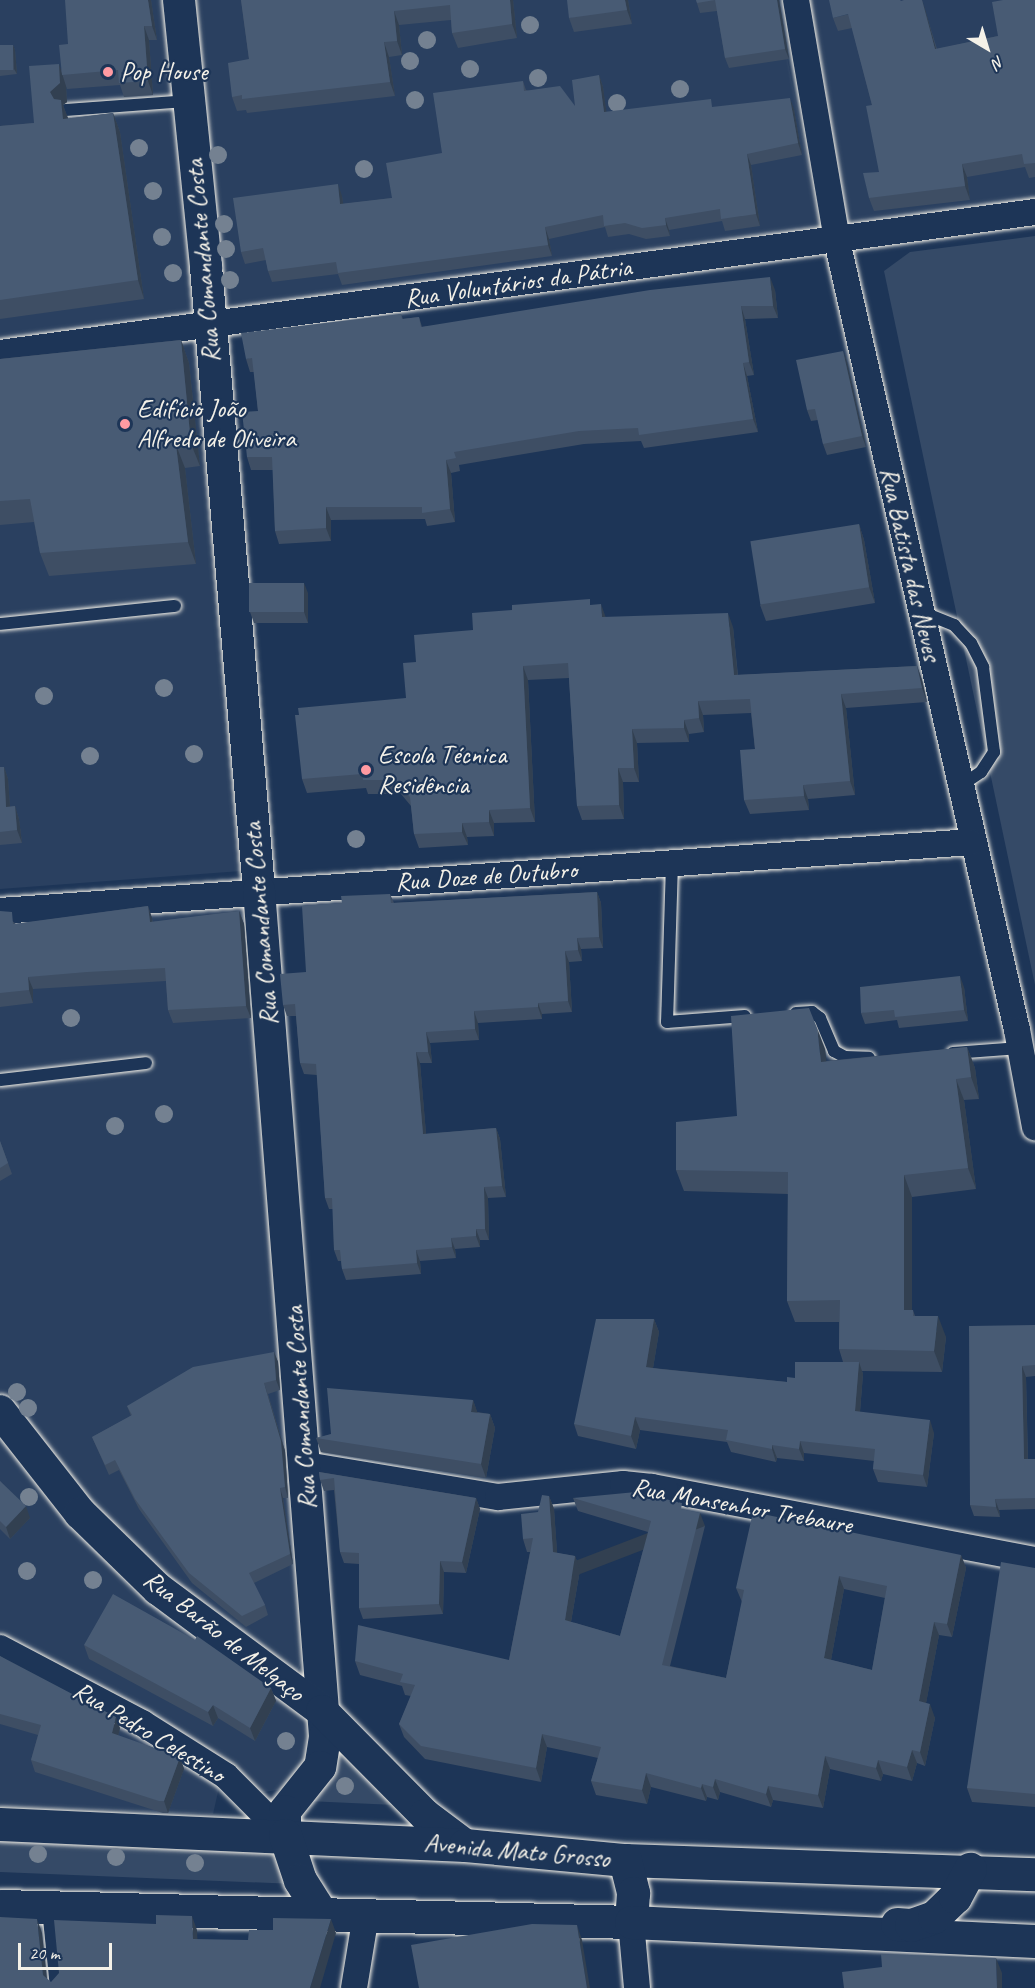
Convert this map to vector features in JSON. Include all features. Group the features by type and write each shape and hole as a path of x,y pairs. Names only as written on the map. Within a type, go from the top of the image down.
{"main road":[{"name":"Avenida Mato Grosso","path":"0,1824 285,1835 465,1845 625,1860 970,1869 1035,1874"},
{"path":"285,1835 300,1880 322,1915"},
{"path":"625,1860 633,1893 631,1922"},
{"path":"755,1930 791,1920 911,1925 934,1917 955,1897 970,1869"},
{"path":"0,1906 631,1922 755,1930 1035,1941"}],"street":[{"name":"Rua Comandante Costa","path":"178,0 210,324 259,890 306,1465 325,1747 320,1767 285,1810 285,1835"},
{"name":"Rua Batista das Neves","path":"796,0 837,241 959,787 1024,1036 1035,1127"},
{"name":"Rua Voluntários da Pátria","path":"0,352 837,241 1035,212"},
{"name":"Rua Doze de Outubro","path":"0,910 259,890 972,842"},
{"name":"Rua Barão de Melgaço","path":"0,1411 80,1513 158,1589 322,1711 425,1815 465,1845"},
{"name":"Rua Monsenhor Trebaure","path":"306,1465 498,1497 623,1484 652,1487 1035,1560"},
{"name":"Rua Pedro Celestino","path":"0,1648 142,1723 226,1776 285,1835"},
{"path":"354,1988 366,1915"},
{"path":"631,1922 637,1988"}],"lane":[{"path":"65,110 187,101"},
{"path":"0,624 175,606"},
{"path":"921,612 954,625 971,643 983,667 994,752 981,772 959,787"},
{"path":"672,864 667,1022 756,1016"},
{"path":"778,1014 812,1012 825,1026 834,1051 845,1057 881,1058"},
{"path":"939,1053 1024,1036"},
{"path":"0,1080 146,1063"},
{"path":"48,1908 56,1988"}],"shaded area":[{"path":"0,0 168,0 198,313 0,339"},
{"path":"190,0 776,0 820,226 219,310"},
{"path":"804,0 1035,0 1035,200 844,222"},
{"path":"1035,236 1035,985 884,271 910,252"},
{"path":"197,333 241,871 0,889 0,361"},
{"path":"243,899 305,1653 295,1677 158,1579 95,1509 0,1392 0,918"},
{"path":"0,1430 130,1588 304,1714 314,1730 317,1755 288,1788 259,1793 0,1642"},
{"path":"0,1663 220,1783 213,1814 0,1806"},
{"path":"338,1748 395,1805 307,1801"},
{"path":"0,1837 270,1851 296,1884 0,1872"}],"building":[{"path":"65,0 148,0 152,26 144,26 148,81 119,83 118,70 62,75 59,45 68,44"},
{"path":"241,0 510,0 512,24 452,33 450,5 394,11 397,41 384,42 390,82 242,99 242,95 232,97 228,63 249,59"},
{"path":"567,0 625,0 627,10 569,18"},
{"path":"696,0 715,0 697,3"},
{"path":"715,0 777,0 785,49 725,58"},
{"path":"829,0 922,0 935,49 998,36 992,2 1035,0 1035,163 1024,164 1022,154 962,164 965,186 869,198 863,173 879,172 866,106 872,105 848,14 833,18"},
{"path":"0,45 13,45 13,70 0,70"},
{"path":"59,64 60,83 50,92 54,99 61,100 63,119 113,113 138,280 0,300 0,126 34,123 29,66"},
{"path":"599,75 604,112 711,99 712,107 790,98 798,143 747,154 756,214 721,219 720,209 665,218 666,225 642,228 625,223 604,226 603,215 545,227 548,245 338,273 336,262 268,271 263,248 241,252 233,198 338,184 340,204 392,198 386,163 442,153 433,93 523,81 524,91 560,86 575,106 572,80"},
{"path":"770,277 773,306 741,306 749,362 743,363 753,419 639,435 638,428 579,431 454,452 456,458 446,460 450,509 422,513 422,507 326,507 326,528 275,531 272,457 247,457 242,412 258,411 252,358 246,359 241,333 401,314 402,319 419,317 421,327 650,290"},
{"path":"181,340 191,444 176,445 188,542 40,553 30,499 0,501 0,359"},
{"path":"843,351 862,436 823,444 815,409 807,410 796,360"},
{"path":"859,524 869,587 760,604 750,541"},
{"path":"249,583 304,583 304,612 249,612"},
{"path":"590,599 590,605 601,604 602,617 728,613 734,675 917,666 922,688 841,694 850,781 803,785 804,796 744,800 740,750 755,749 750,699 698,701 699,718 684,720 684,728 632,729 634,768 618,768 619,805 577,806 568,663 523,666 530,808 489,810 489,822 462,823 462,832 414,834 410,797 396,780 363,780 362,774 302,779 295,715 299,715 298,708 406,698 403,663 416,662 414,635 473,630 472,613 512,610 512,605"},
{"path":"0,767 4,767 6,807 15,806 17,830 0,832"},
{"path":"597,892 599,937 577,938 578,950 565,951 568,1001 538,1003 538,1007 474,1011 475,1029 426,1032 428,1052 416,1052 423,1134 496,1128 502,1186 484,1187 485,1229 476,1229 476,1236 451,1238 452,1247 416,1250 417,1263 342,1269 340,1250 334,1250 332,1198 325,1198 316,1064 300,1063 295,1004 283,1005 280,974 306,972 302,906 342,903 341,896 390,894 391,903"},
{"path":"148,906 150,922 239,911 246,1006 168,1010 165,968 28,977 29,990 0,993 0,911 12,912 13,924"},
{"path":"960,976 964,1010 895,1017 894,1010 861,1013 860,987"},
{"path":"809,1008 817,1028 821,1062 967,1047 971,1077 956,1079 968,1168 904,1175 904,1310 913,1310 913,1316 938,1316 934,1351 839,1349 840,1300 787,1301 788,1172 676,1170 676,1122 737,1116 731,1016"},
{"path":"0,1141 8,1163 0,1168"},
{"path":"596,1319 654,1319 646,1367 787,1382 787,1377 795,1378 795,1362 859,1362 855,1411 930,1420 923,1475 873,1469 875,1449 800,1441 799,1449 772,1445 772,1449 726,1440 728,1430 635,1417 631,1436 574,1424"},
{"path":"1035,1325 1035,1365 1022,1366 1024,1459 1035,1459 1035,1498 995,1499 996,1507 970,1505 969,1326"},
{"path":"274,1352 276,1380 264,1383 281,1441 285,1487 280,1488 290,1554 249,1573 265,1605 242,1616 189,1573 135,1499 115,1460 105,1465 92,1437 132,1415 127,1406 193,1367"},
{"path":"327,1388 473,1400 471,1412 490,1414 481,1464 316,1438 331,1434"},
{"path":"319,1472 476,1498 462,1562 440,1561 439,1604 359,1608 359,1553 340,1552 334,1478 320,1480"},
{"path":"0,1481 26,1506 6,1527 0,1521"},
{"path":"636,1492 682,1503 681,1509 700,1513 662,1665 726,1678 744,1590 736,1588 753,1512 961,1555 947,1624 934,1622 919,1701 930,1704 920,1752 912,1750 907,1767 878,1760 876,1768 825,1756 818,1795 768,1786 766,1794 715,1779 713,1787 702,1784 701,1788 646,1773 642,1790 591,1781 601,1747 542,1734 536,1768 421,1746 399,1724 415,1685 400,1682 403,1674 355,1661 358,1625 509,1660 533,1538 523,1539 521,1514 538,1512 542,1495 549,1496 553,1552 575,1556 565,1620 620,1636 651,1521 573,1498","holes":["839,1576 887,1586 872,1670 824,1658"]},
{"path":"1001,1562 1035,1568 1035,1794 967,1788"},
{"path":"113,1594 195,1640 197,1636 271,1688 250,1728 213,1705 208,1712 84,1645"},
{"path":"0,1656 116,1717 112,1733 180,1757 164,1801 31,1760 41,1725 0,1714"},
{"path":"156,1915 192,1916 193,1939 248,1940 249,1930 273,1930 273,1918 331,1919 310,1988 0,1988 0,1917 37,1919 43,1975 51,1982 59,1973 54,1920 156,1924"},
{"path":"532,1924 577,1925 587,1988 419,1988 411,1945"},
{"path":"881,1954 996,1958 997,1988 844,1988 842,1972 882,1967"}],"place":[{"name":"Pop House","path":"108,72"},
{"name":"Edifício João Alfredo de Oliveira","path":"125,424"},
{"name":"Escola Técnica Residência","path":"366,770"}]}
